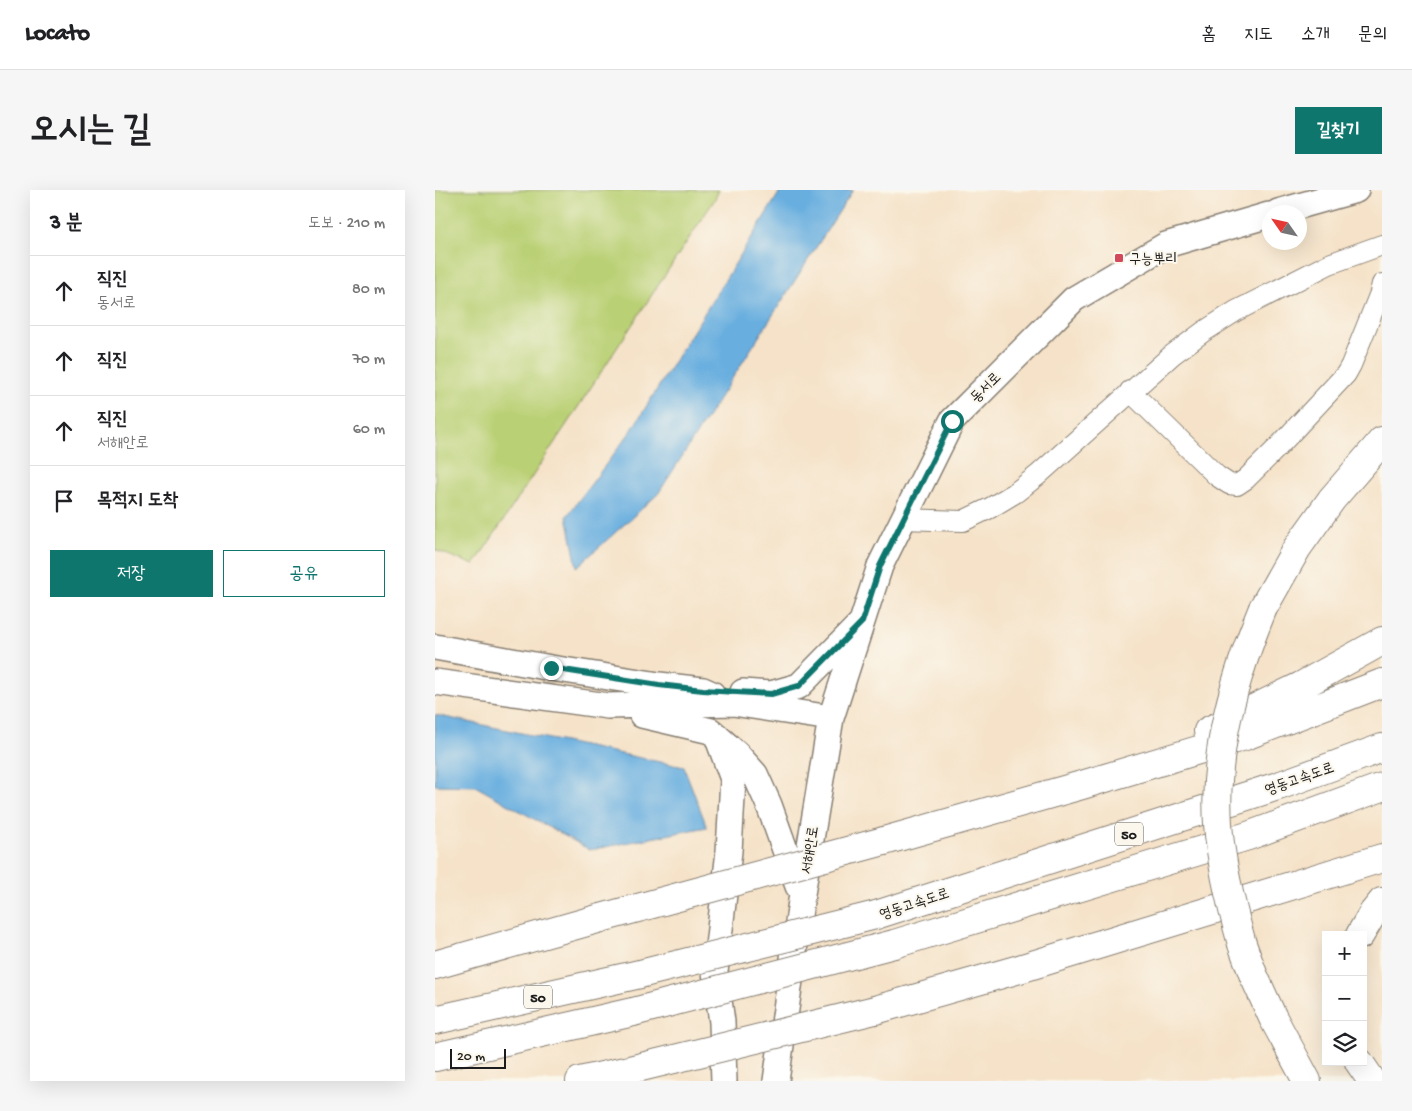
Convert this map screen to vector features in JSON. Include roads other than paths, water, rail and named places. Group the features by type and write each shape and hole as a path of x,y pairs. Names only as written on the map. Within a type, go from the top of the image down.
{"highway":[{"path":"1307,1081 1273,1018 1242,944 1221,850 1218,824 1219,774 1228,712 1236,679 1263,608 1302,541 1332,499 1382,441"},
{"path":"1082,785 1199,735 1301,686 1382,641"},
{"path":"435,965 1082,785 1245,736 1382,684"},
{"name":"영동고속도로","path":"435,1020 640,974 876,915 1281,785 1382,748"},
{"name":"50","path":"435,1057 633,1012 894,944 1248,836 1382,787"},
{"path":"580,1081 875,1010 1016,970 1382,858"},
{"path":"1362,931 1373,912 1382,902"},
{"path":"1362,1066 1372,1081"}],"main road":[{"path":"1303,205 1356,190"},
{"name":"동서로","path":"831,718 880,566 952,421 1073,299 1166,245 1262,217"},
{"path":"435,647 659,685 771,694 799,686 862,622"},
{"path":"435,682 608,706 711,731 737,754 755,774 802,894"},
{"path":"703,690 733,704"},
{"path":"608,706 733,704 831,718"},
{"name":"서해안로","path":"776,1081 802,894 831,718"},
{"path":"717,736 733,779 729,851 715,972 722,1022 725,1081"}],"street":[{"path":"903,519 963,521 990,508 1015,493 1038,475 1172,355 1203,332 1236,311 1329,264 1382,244"},
{"path":"1130,392 1217,476 1229,484 1237,485 1278,447 1346,374 1382,284"}],"water":[{"path":"781,190 853,190 658,494 577,567 567,516 631,431"},
{"path":"435,715 684,767 707,827 590,850 475,786 435,785"}],"place":[{"name":"구능뿌리","path":"1119,258"}]}
